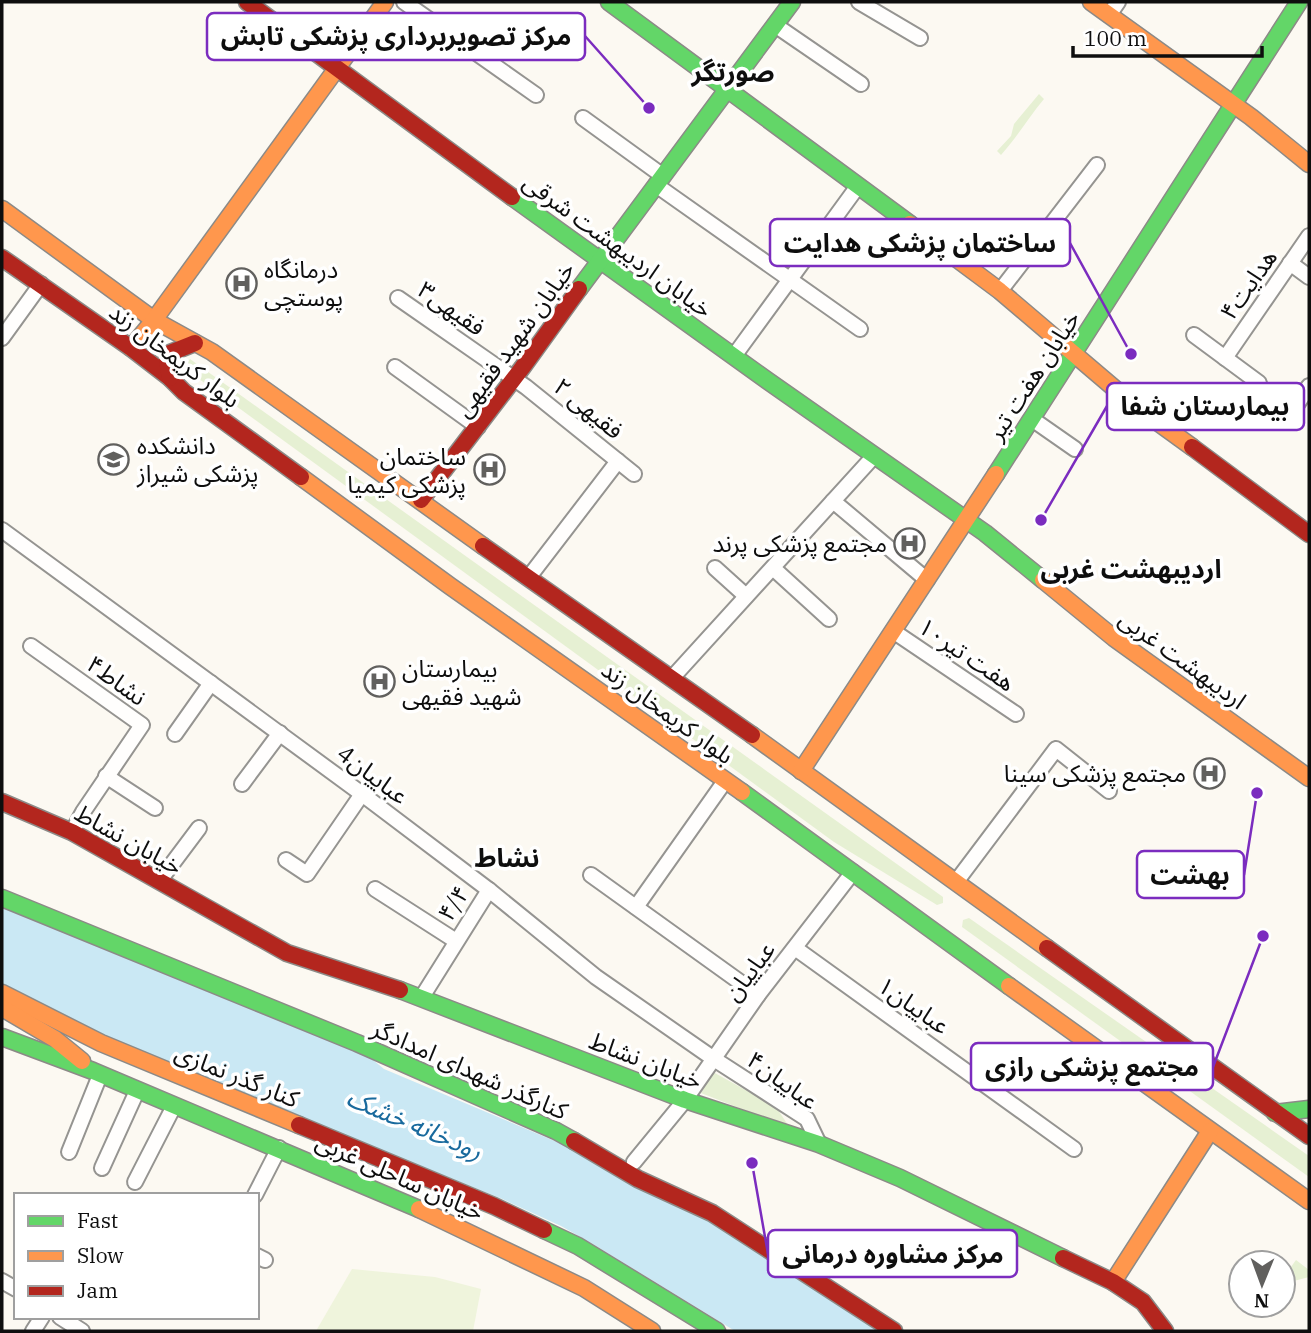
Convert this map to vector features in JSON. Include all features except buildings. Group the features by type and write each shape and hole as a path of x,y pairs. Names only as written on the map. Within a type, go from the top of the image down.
{"main road":[{"name":"خیابان اردیبهشت شرقی","path":"247,2 734,356 966,520"},
{"path":"131,348 385,2"},
{"path":"609,2 1000,291 1134,405 1309,534"},
{"name":"خیابان شهید فقیهی","path":"421,500 792,2"},
{"path":"1091,2 1113,8 1309,164"},
{"name":"خیابان هفت تیر","path":"801,771 1032,419 1299,2"},
{"name":"بلوار کریمخان زند","path":"2,209 154,320 212,352 421,500 1309,1136"},
{"name":"بلوار کریمخان زند","path":"2,258 131,348 184,392 450,586 1309,1201"},
{"path":"170,378 166,356 170,351 195,343"},
{"name":"اردیبهشت غربی","path":"966,520 1114,638 1309,778"},
{"name":"خیابان نشاط","path":"2,802 72,832 160,880 252,936 287,953 422,997 685,1100 819,1144 900,1178 1113,1282 1143,1302 1166,1331"},
{"name":"کنارگذر شهدای امدادگر","path":"2,898 357,1043 556,1131 638,1179 712,1213 894,1331"},
{"name":"کنار گذر نمازی","path":"2,993 101,1043 494,1206 578,1246 716,1331"},
{"path":"2,1008 55,1039 97,1073"},
{"name":"خیابان ساحلی غربی","path":"4,1042 97,1073 401,1200 584,1288 652,1331"},
{"path":"1275,1112 1309,1109"},
{"path":"1113,1282 1210,1131"}],"street":[{"path":"404,2 536,95"},
{"path":"859,2 920,38"},
{"path":"1305,2 1309,5"},
{"path":"775,25 861,84"},
{"path":"583,118 728,235 860,329"},
{"path":"1000,291 1097,165"},
{"path":"734,356 858,186"},
{"name":"هدایت۴","path":"1225,358 1309,236"},
{"path":"1290,263 1309,278"},
{"path":"2,338 41,284"},
{"name":"فقیهی۳","path":"398,298 513,380"},
{"path":"1194,335 1259,383"},
{"path":"395,368 478,427"},
{"name":"۲ فقیهی","path":"513,380 634,474"},
{"path":"1294,409 1309,386"},
{"path":"1032,419 1075,449"},
{"path":"671,678 874,456"},
{"path":"529,577 618,461"},
{"path":"833,501 927,580"},
{"name":"عباییان4","path":"2,530 362,794 489,890 596,976 714,1059"},
{"path":"715,568 746,596"},
{"path":"772,568 829,619"},
{"name":"۱۰هفت تیر","path":"893,631 1016,714"},
{"name":"نشاط۴","path":"31,646 142,725 106,776 72,832"},
{"path":"176,734 211,683"},
{"path":"242,784 280,733"},
{"path":"956,882 1056,749 1109,792"},
{"path":"106,776 155,808"},
{"path":"636,907 725,781"},
{"path":"286,860 307,874 362,794"},
{"path":"160,880 199,828"},
{"name":"عباییان","path":"634,1162 685,1100 758,995 853,872"},
{"path":"591,875 758,995"},
{"path":"375,889 456,941"},
{"name":"۴/۴","path":"422,997 489,890"},
{"name":"عباییان۱","path":"795,948 1074,1149"},
{"name":"عباییان۴","path":"714,1059 807,1119 819,1144"},
{"path":"69,1152 97,1073"},
{"path":"102,1168 137,1091"},
{"path":"135,1182 174,1106"},
{"path":"256,1193 279,1148"},
{"path":"63,1319 82,1331"}],"green space":[{"path":"1039,94 1044,99 1001,155 997,151 1011,136 1014,124"},
{"path":"190,359 943,897 943,903 937,905 834,842 184,368"},
{"path":"969,918 1309,1156 1309,1177 962,927 963,920"},
{"path":"713,1072 776,1107 790,1128 701,1093"},
{"path":"1297,1261 1309,1270 1309,1277 1297,1280"},
{"path":"352,1269 435,1277 481,1289 473,1331 316,1331"}],"water":[{"name":"رودخانه خشک","path":"2,907 367,1055 384,1069 569,1147 702,1216 878,1331 735,1331 561,1226 500,1198 99,1034 2,986"}],"traffic: fast":[{"path":"609,2 910,224"},
{"path":"579,289 792,2"},
{"path":"996,474 1299,2"},
{"path":"512,197 985,533 1043,580"},
{"path":"742,792 1009,986"},
{"path":"2,898 357,1043 574,1141"},
{"path":"400,990 685,1100 819,1144 900,1178 1063,1258"},
{"path":"2,1037 93,1071 419,1209"},
{"path":"1275,1113 1309,1109"},
{"path":"544,1230 578,1246 717,1331"}],"traffic: slow":[{"path":"131,348 385,2"},
{"path":"1091,2 1251,117 1309,164"},
{"path":"2,209 154,320 212,352 483,546"},
{"path":"910,224 1000,291 1134,405 1192,447"},
{"path":"801,771 996,474"},
{"path":"301,477 742,792"},
{"path":"1043,580 1114,638 1309,778"},
{"path":"752,735 1047,948"},
{"path":"1009,986 1309,1201"},
{"path":"2,993 101,1043 299,1125"},
{"path":"2,1008 55,1039 82,1061"},
{"path":"1113,1282 1210,1131"},
{"path":"419,1209 584,1288 652,1331"}],"traffic: jam":[{"path":"247,2 512,197"},
{"path":"2,258 131,348 184,392 301,477"},
{"path":"421,500 579,289"},
{"path":"170,378 167,361 170,353 195,343"},
{"path":"1192,447 1309,534"},
{"path":"483,546 752,735"},
{"path":"2,802 72,832 287,953 400,990"},
{"path":"1047,948 1309,1136"},
{"path":"299,1125 494,1206 544,1230"},
{"path":"574,1141 638,1179 712,1213 894,1331"},
{"path":"1063,1258 1113,1282 1143,1302 1165,1331"}],"place":[{"name":"مرکز تصویربرداری پزشکی تابش","path":"649,108"},
{"name":"درمانگاه پوستچی","path":"241,283"},
{"name":"ساختمان پزشکی هدایت","path":"1131,354"},
{"name":"دانشکده پزشکی شیراز","path":"114,459"},
{"name":"ساختمان پزشکی کیمیا","path":"489,470"},
{"name":"بیمارستان شفا","path":"1041,520"},
{"name":"مجتمع پزشکی پرند","path":"910,543"},
{"name":"بیمارستان شهید فقیهی","path":"379,682"},
{"name":"مجتمع پزشکی سینا","path":"1209,773"},
{"name":"بهشت","path":"1257,793"},
{"name":"مجتمع پزشکی رازی","path":"1263,936"},
{"name":"مرکز مشاوره درمانی","path":"752,1163"}],"district":[{"name":"صورتگر","path":"733,71"},
{"name":"اردیبهشت غربی","path":"1131,568"},
{"name":"نشاط","path":"507,857"}]}
